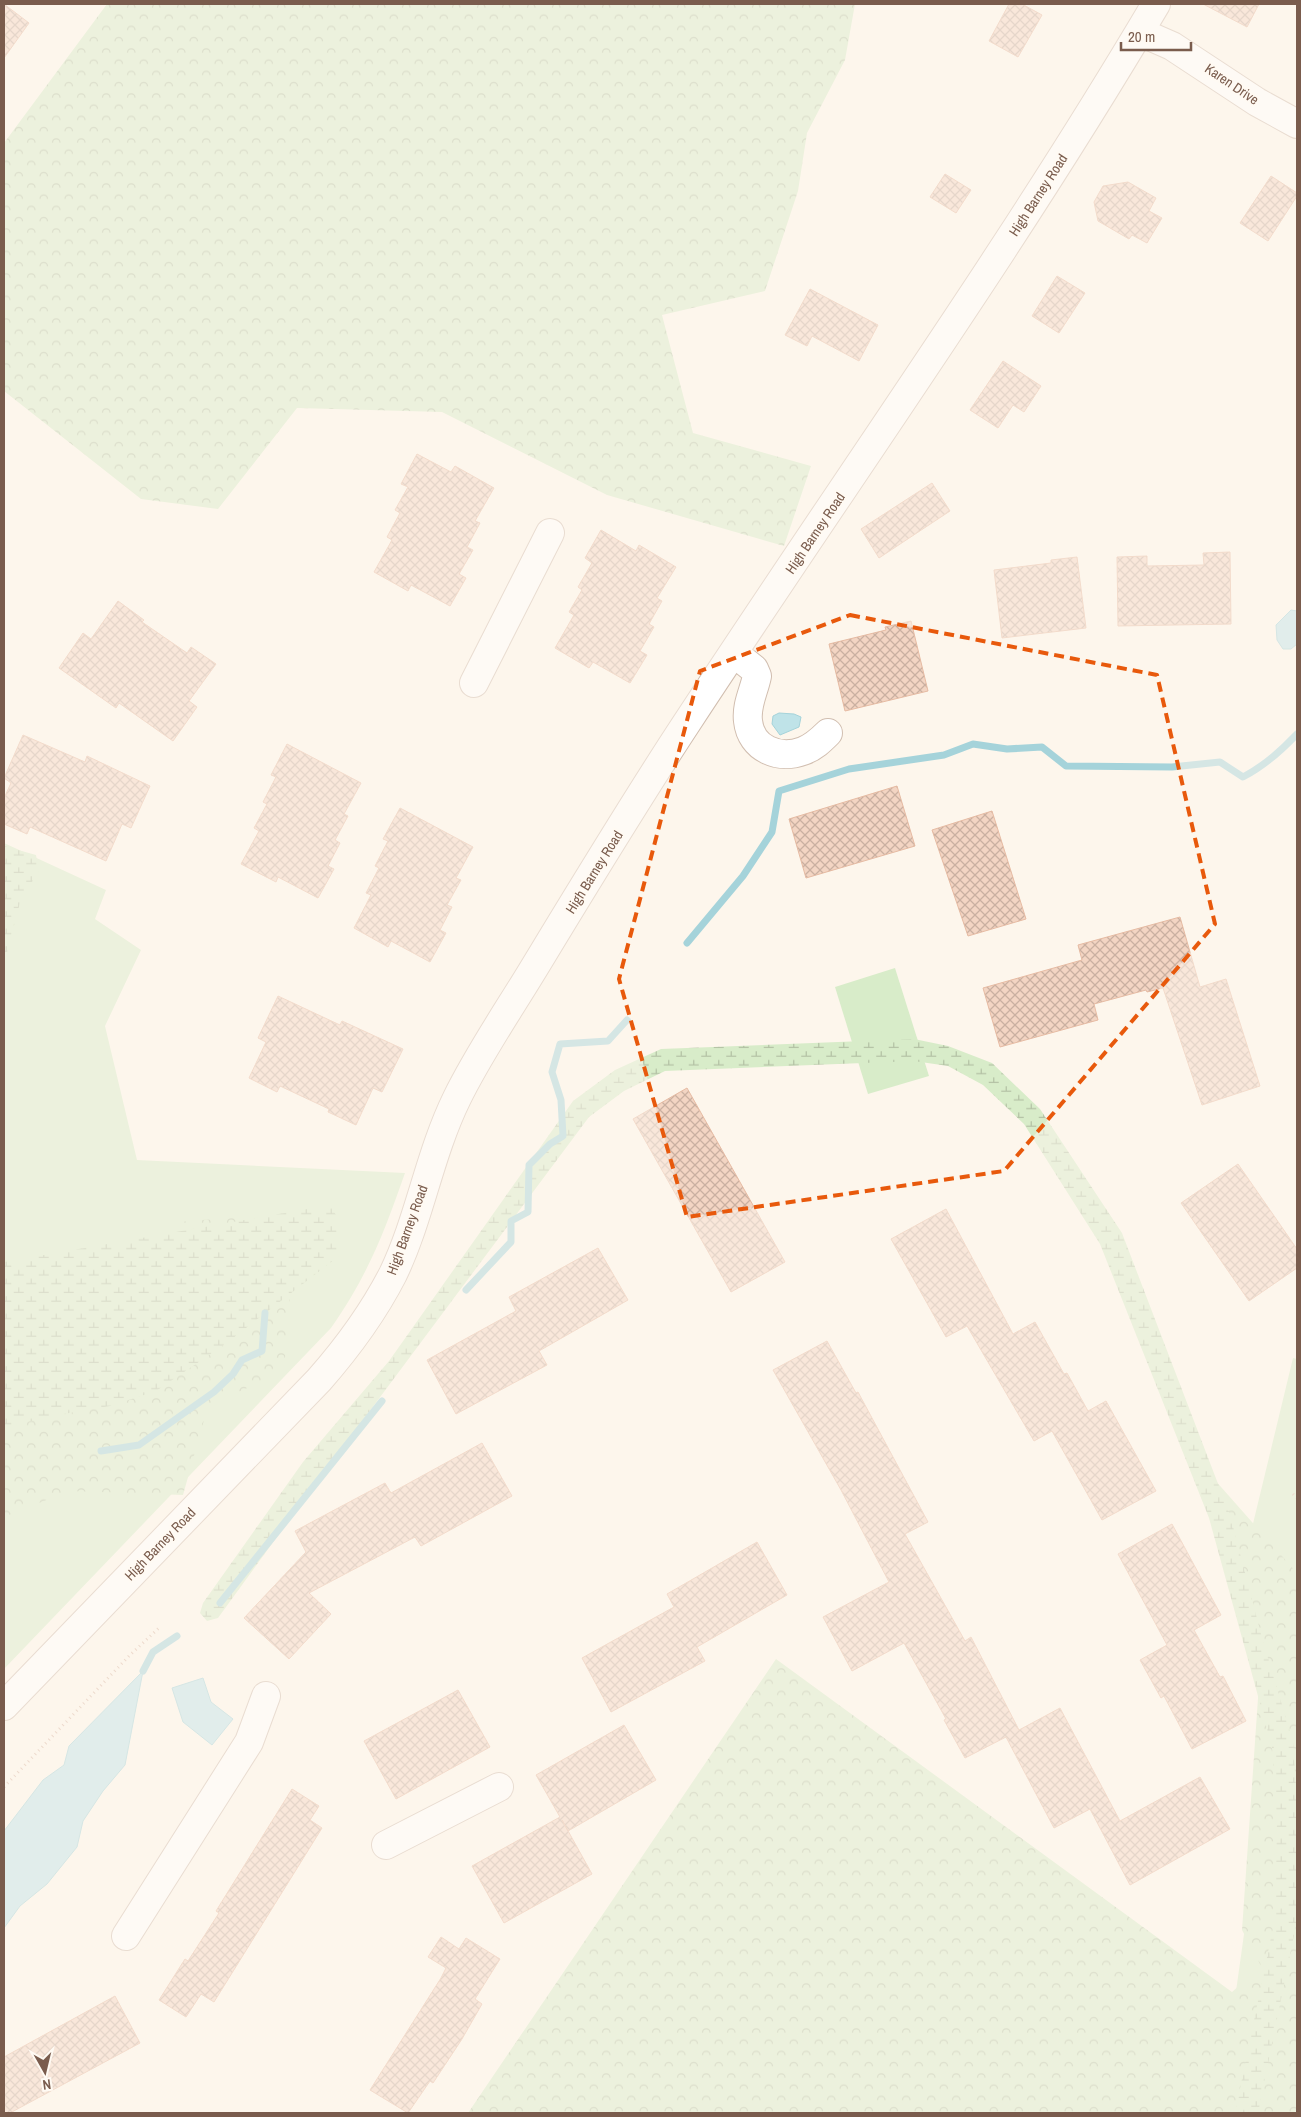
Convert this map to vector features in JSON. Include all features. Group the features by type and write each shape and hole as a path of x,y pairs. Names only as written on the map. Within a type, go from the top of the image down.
{"street":[{"name":"High Barney Road","path":"4,1706 349,1346 394,1272 433,1156 457,1098 550,942 684,727 939,349 1102,95 1156,4"},
{"name":"Karen Drive","path":"1140,32 1172,46 1257,102 1297,124"},
{"path":"474,684 550,534"},
{"path":"734,653 754,669 757,676 750,695 748,721 751,735 757,743 774,753 786,755 804,751 816,745 828,733"},
{"path":"126,1936 249,1742 266,1696"},
{"path":"386,1845 499,1787"}],"path":[{"path":"1293,1494 1297,1498"},
{"path":"4,1787 130,1655 160,1627"}],"highlighted area":[{"path":"850,615 1157,675 1215,924 1004,1171 687,1217 619,979 700,671"}],"green space":[{"path":"107,4 855,4 845,60 807,133 798,191 765,291 662,315 693,433 811,466 784,546 607,495 442,412 297,408 218,509 141,499 4,391 4,143"},
{"path":"4,843 106,890 95,919 141,950 105,1026 137,1160 405,1173 374,1253 355,1290 331,1328 4,1669"},
{"path":"4,846 36,855 39,871 21,899 4,964"},
{"path":"895,968 929,1076 868,1094 835,987"},
{"path":"914,1039 948,1046 992,1063 1040,1109 1122,1233 1230,1515 1262,1638 1293,1742 1297,1802 1297,1920 1258,2113 1235,2113 1275,1918 1277,1820 1272,1747 1209,1518 1100,1244 1024,1124 983,1085 948,1066 914,1061 665,1071 624,1091 589,1117 319,1479 218,1618 207,1621 200,1613 203,1603 303,1462 389,1361 573,1101 615,1070 661,1049"},
{"path":"330,1205 336,1215 339,1256 224,1345 156,1391 110,1406 46,1417 4,1428 4,1262"},
{"path":"339,1212 290,1298 284,1371 208,1406 183,1495 69,1491 9,1515 4,1519 4,1298 142,1278 185,1221"},
{"path":"1293,1358 1297,1359 1297,2113 1219,2113 1275,1712 1243,1565"},
{"path":"1199,1462 1297,1573 1297,2113 468,2113 776,1659 1232,1992 1261,1966 1242,1930 1260,1669"}],"water":[{"path":"1291,610 1297,611 1297,644 1291,649 1283,649 1277,640 1276,625"},
{"path":"779,713 794,714 801,717 799,727 780,735 772,724 773,716"},
{"path":"143,1671 125,1765 103,1791 83,1821 77,1847 47,1884 20,1906 4,1928 4,1831 43,1780 64,1765 69,1746"},
{"path":"203,1678 211,1702 233,1719 212,1745 183,1722 172,1688"}],"building":[{"path":"4,4 29,23 4,58"},
{"path":"1009,4 1022,4 1042,15 1018,57 989,41"},
{"path":"1203,4 1259,4 1247,27"},
{"path":"945,174 971,190 956,213 930,197"},
{"path":"1271,176 1297,193 1297,196 1268,241 1240,223"},
{"path":"1128,182 1156,198 1149,211 1162,218 1147,243 1132,235 1129,239 1098,221 1094,202 1103,186"},
{"path":"1057,276 1085,293 1059,333 1032,316"},
{"path":"810,289 878,325 859,361 812,336 807,346 785,335"},
{"path":"1003,361 1041,386 1024,412 1013,405 998,428 970,410"},
{"path":"417,454 451,472 455,466 494,488 475,521 480,523 467,547 473,550 459,574 466,578 450,606 411,585 408,591 374,572 392,540 387,537 400,513 395,510 408,487 401,484"},
{"path":"932,483 950,511 879,558 861,529"},
{"path":"601,530 636,551 639,545 676,567 657,598 662,601 649,624 654,627 640,651 647,655 630,683 593,662 589,668 555,648 574,615 569,612 582,590 578,587 592,563 585,558"},
{"path":"1230,552 1231,624 1118,626 1117,557 1147,556 1147,566 1204,565 1203,553"},
{"path":"1077,557 1086,628 1002,638 994,570 1051,563 1051,560"},
{"path":"118,601 144,620 142,622 187,653 191,647 216,664 189,701 197,707 173,741 119,703 116,708 59,668 83,633 91,639"},
{"path":"911,621 928,691 845,711 829,644 886,630 885,627"},
{"path":"23,735 85,762 87,756 150,786 131,828 122,824 106,861 30,827 27,834 4,824 4,798 11,783 4,778"},
{"path":"287,744 361,783 344,814 348,816 335,840 340,843 328,866 334,869 318,898 278,877 276,882 241,864 259,831 254,828 267,804 263,802 276,777 271,775"},
{"path":"897,786 915,846 806,878 789,819"},
{"path":"400,808 473,847 456,878 461,880 447,905 452,907 440,930 446,933 430,962 391,941 388,947 354,928 371,895 366,893 379,868 375,866 388,841 383,839"},
{"path":"992,811 1026,919 968,936 932,830"},
{"path":"1180,917 1200,987 1226,979 1260,1086 1202,1105 1163,988 1147,992 1146,990 1094,1004 1098,1020 1000,1047 983,988 1082,960 1078,945"},
{"path":"278,996 340,1025 342,1021 403,1049 382,1092 373,1088 356,1125 328,1112 329,1109 280,1086 277,1092 249,1078 266,1042 258,1038"},
{"path":"687,1088 785,1262 731,1292 633,1119"},
{"path":"1238,1164 1297,1249 1297,1268 1249,1301 1181,1203"},
{"path":"946,1209 1013,1334 1035,1322 1064,1374 1067,1373 1088,1411 1106,1401 1156,1491 1102,1520 1052,1431 1034,1441 967,1326 946,1337 891,1239"},
{"path":"598,1248 628,1300 539,1351 547,1365 456,1414 427,1360 516,1311 509,1297"},
{"path":"827,1341 856,1393 858,1392 928,1522 905,1534 965,1641 971,1637 1019,1730 1060,1708 1120,1821 1200,1777 1230,1829 1130,1885 1090,1809 1054,1828 1006,1737 965,1758 904,1643 852,1671 823,1617 889,1582 841,1490 773,1370"},
{"path":"482,1443 512,1496 421,1546 415,1537 309,1593 331,1614 289,1659 244,1618 306,1552 295,1531 385,1483 391,1493"},
{"path":"1172,1524 1221,1615 1194,1630 1220,1677 1223,1676 1246,1721 1192,1749 1164,1696 1161,1698 1140,1660 1167,1645 1118,1554"},
{"path":"757,1542 787,1595 697,1647 705,1661 611,1712 582,1658 674,1607 667,1594"},
{"path":"458,1690 490,1747 396,1799 364,1741"},
{"path":"624,1725 656,1780 568,1831 592,1874 504,1923 472,1866 560,1817 536,1775"},
{"path":"292,1789 319,1806 310,1820 322,1828 214,2002 201,1994 186,2017 159,2000 185,1959 188,1961 219,1913 216,1911"},
{"path":"441,1937 459,1949 466,1938 500,1959 475,1999 482,2004 462,2039 433,2083 430,2081 408,2113 370,2090 446,1968 428,1957"},
{"path":"115,1996 140,2043 10,2113 4,2113 4,2057"}],"waterway":[{"path":"687,943 743,876 772,832 779,791 849,769 944,755 973,744 1007,749 1042,747 1066,766 1172,767 1220,762 1243,777 1272,758 1297,734"},
{"path":"466,1290 511,1242 511,1221 528,1212 529,1165 550,1144 563,1136 561,1100 552,1072 560,1044 608,1041 627,1020"},
{"path":"101,1451 139,1445 214,1392 233,1374 242,1360 262,1351 265,1313"},
{"path":"220,1603 382,1401"},
{"path":"143,1671 153,1652 177,1636"}]}
